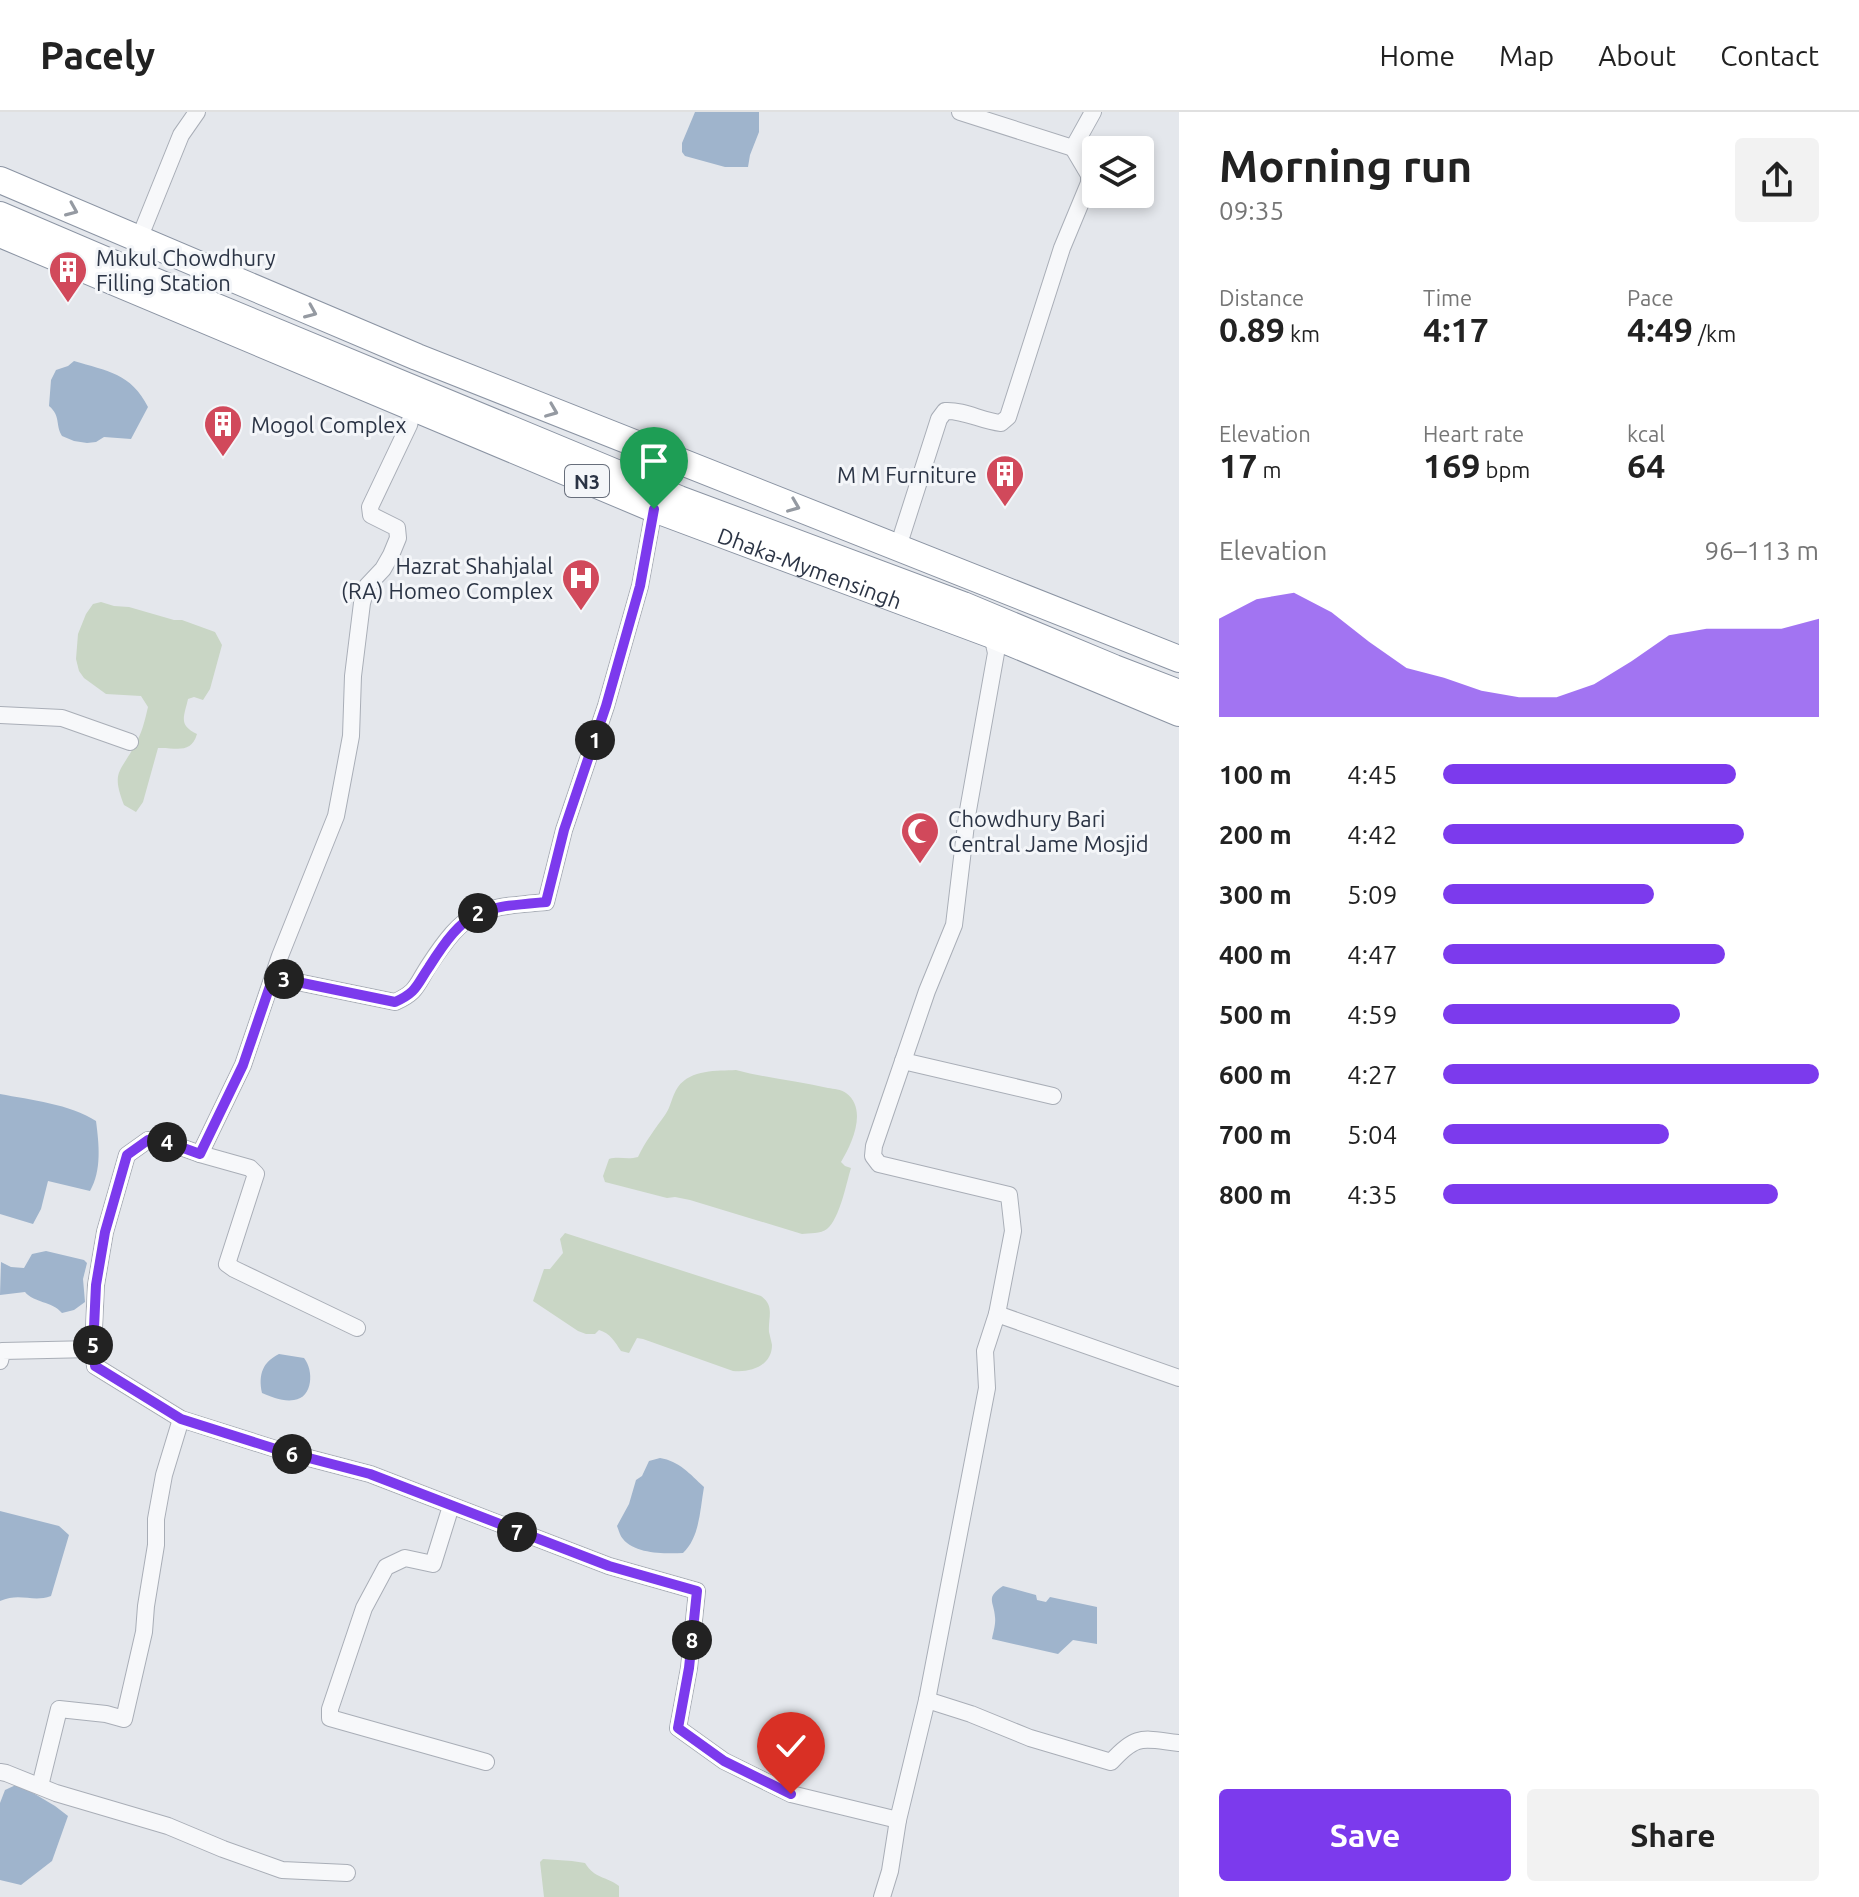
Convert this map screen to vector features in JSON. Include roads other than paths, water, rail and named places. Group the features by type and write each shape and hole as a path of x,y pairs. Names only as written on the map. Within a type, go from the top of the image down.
{"highway":[{"name":"N3","path":"0,180 417,357 1179,659"},
{"path":"0,216 679,500 963,606 1179,694"},
{"name":"Dhaka-Mymensingh","path":"0,234 654,509 992,635 1179,713"}],"street":[{"path":"139,239 181,135 197,112"},
{"path":"898,547 939,419 945,411 957,410 1001,423 1008,417 1062,248 1089,183 1089,175 1073,148 960,112"},
{"path":"1073,148 1093,112"},
{"path":"200,1154 243,1065 273,977 336,816 351,736 353,676 362,603 367,586 383,569 398,538 397,528 371,515 370,507 409,425 413,409"},
{"path":"273,977 395,1002 411,995 451,934 467,919 497,906 546,902 564,830 606,706 640,586 654,509"},
{"path":"882,1897 927,1700 987,1388 985,1351 997,1314 1013,1231 1009,1195 879,1164 873,1156 927,991 954,925 967,816 996,653 992,635"},
{"path":"0,715 62,718 130,742"},
{"path":"903,1061 1053,1096"},
{"path":"357,1328 227,1264 256,1174 250,1168 164,1141 148,1140 127,1155 105,1232 96,1285 95,1366 181,1419 282,1451 370,1474 609,1566 697,1591 689,1668 678,1728 724,1761 791,1794 898,1820"},
{"path":"997,1314 1179,1378"},
{"path":"0,1361 2,1351 93,1349"},
{"path":"40,1786 59,1709 124,1719 144,1632 164,1475 181,1419"},
{"path":"451,1506 433,1564 405,1558 386,1567 364,1608 330,1709 330,1718 486,1762"},
{"path":"927,1700 1030,1738 1111,1762 1136,1740 1179,1743"},
{"path":"0,1772 94,1805 168,1826 282,1870 347,1873"}],"water":[{"path":"695,112 759,112 759,132 748,167 725,167 685,156 682,143"},
{"path":"74,361 117,375 141,396 148,407 131,439 104,437 87,443 62,436 55,413 49,406 51,380 56,370"},
{"path":"0,1094 62,1107 96,1121 98,1166 90,1191 48,1181 41,1209 33,1224 0,1214"},
{"path":"46,1251 87,1263 83,1279 85,1302 74,1310 62,1313 25,1292 0,1295 1,1262 24,1268 32,1254"},
{"path":"279,1354 304,1358 307,1363 310,1383 300,1398 286,1400 262,1393 263,1369"},
{"path":"660,1458 679,1465 704,1487 696,1531 683,1553 659,1553 635,1548 622,1538 617,1526 629,1504 636,1480 642,1476 649,1461"},
{"path":"0,1511 59,1526 69,1535 51,1596 14,1597 0,1601"},
{"path":"1003,1586 1036,1595 1037,1600 1046,1602 1050,1597 1097,1607 1097,1644 1073,1640 1058,1654 992,1639 995,1620 992,1597"},
{"path":"18,1784 68,1816 52,1861 21,1885 0,1880 0,1803 5,1790"}],"place":[{"name":"Mukul Chowdhury Filling Station","path":"68,304"},
{"name":"Mogol Complex","path":"223,458"},
{"name":"M M Furniture","path":"1005,508"},
{"name":"Hazrat Shahjalal (RA) Homeo Complex","path":"581,612"},
{"name":"Chowdhury Bari Central Jame Mosjid","path":"920,865"}]}
